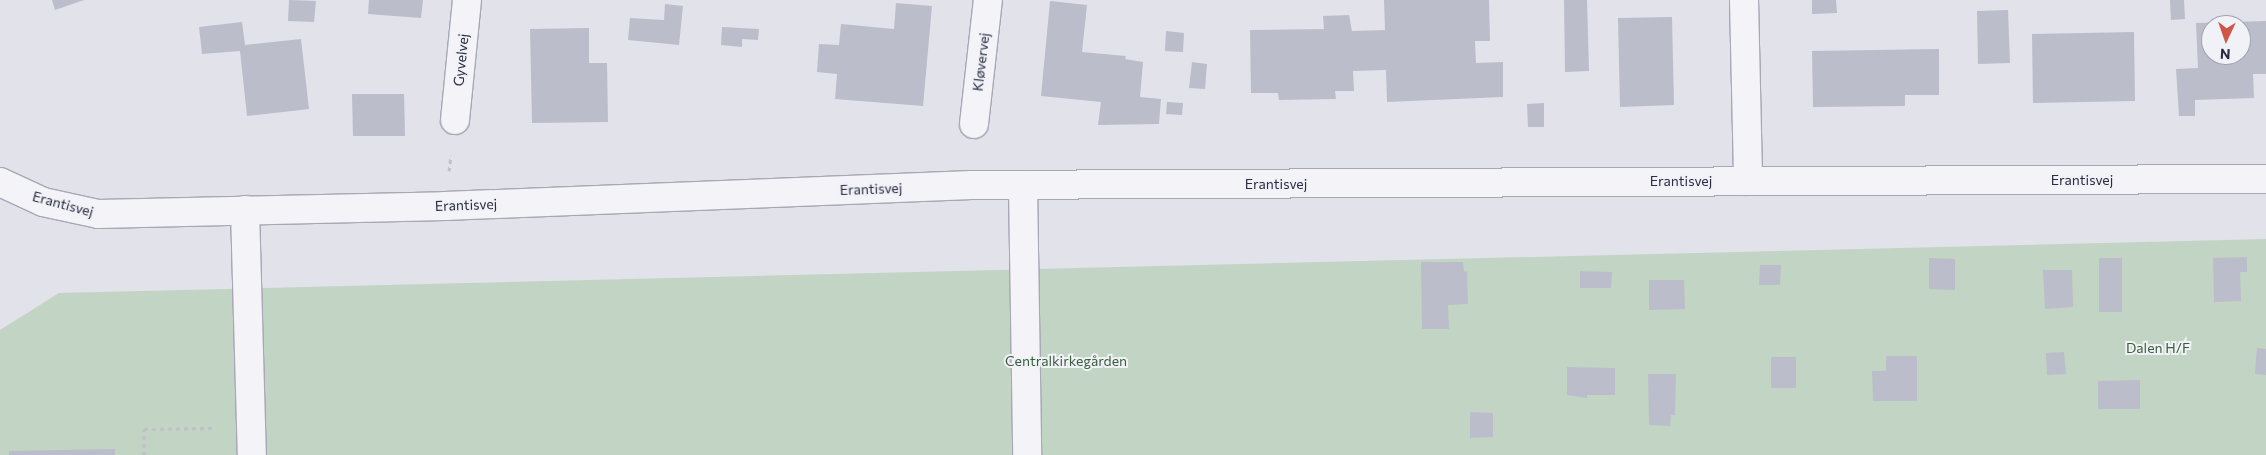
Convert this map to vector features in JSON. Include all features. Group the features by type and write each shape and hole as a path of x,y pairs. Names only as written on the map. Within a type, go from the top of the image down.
{"street":[{"name":"Gyvelvej","path":"455,120 466,0"},
{"name":"Kløvervej","path":"974,124 988,0"},
{"path":"1744,0 1748,181"},
{"name":"Erantisvej","path":"0,182 43,202 98,214 445,206 972,185 2266,179"},
{"path":"1023,186 1027,455"},
{"path":"245,210 252,455"}],"path":[{"path":"445,206 455,120"},
{"path":"144,455 144,429 251,427"}],"green space":[{"path":"2266,239 2266,455 0,455 0,330 59,293"}],"building":[{"path":"52,0 84,0 55,10"},
{"path":"289,0 316,1 314,22 288,21"},
{"path":"369,0 423,0 421,18 368,14"},
{"path":"1384,0 1489,0 1490,41 1475,41 1476,63 1503,62 1503,97 1387,102 1386,70 1353,71 1354,91 1335,91 1336,99 1279,100 1278,93 1251,93 1250,30 1324,29 1323,16 1349,15 1352,31 1385,30"},
{"path":"1564,0 1587,0 1589,71 1565,72"},
{"path":"1812,0 1836,0 1837,13 1812,14"},
{"path":"2170,0 2184,0 2185,19 2171,20"},
{"path":"1050,1 1087,5 1082,52 1126,56 1125,59 1143,62 1140,97 1161,99 1159,124 1098,125 1101,102 1041,96"},
{"path":"896,3 932,6 923,106 835,99 837,74 817,72 819,44 839,45 841,24 894,29"},
{"path":"665,4 683,6 679,45 628,40 630,18 664,20"},
{"path":"2008,10 2010,63 1978,64 1977,11"},
{"path":"1672,17 1674,105 1620,107 1618,18"},
{"path":"2251,21 2266,21 2266,74 2253,74 2254,98 2195,100 2195,116 2179,116 2176,69 2198,68 2196,23 2201,23 2201,65 2251,65"},
{"path":"242,22 245,45 301,39 309,109 247,116 240,51 202,54 199,27"},
{"path":"722,27 759,29 758,40 742,39 742,47 721,45"},
{"path":"589,28 589,63 607,63 608,122 532,123 530,29"},
{"path":"1166,31 1184,33 1183,52 1165,51"},
{"path":"2134,32 2135,101 2033,103 2032,34"},
{"path":"1939,49 1939,95 1905,95 1905,106 1813,107 1812,51"},
{"path":"1192,62 1207,64 1205,89 1189,88"},
{"path":"352,94 404,94 405,136 353,136"},
{"path":"1167,102 1183,103 1182,115 1166,114"},
{"path":"1544,103 1544,127 1528,127 1527,104"},
{"path":"2247,257 2247,272 2240,272 2241,301 2214,302 2213,258"},
{"path":"1929,258 1955,259 1955,290 1929,289"},
{"path":"2099,258 2122,258 2122,312 2099,312"},
{"path":"1421,262 1463,262 1464,272 1467,271 1468,304 1448,305 1449,329 1422,329"},
{"path":"1760,265 1781,265 1780,285 1759,285"},
{"path":"2043,270 2072,270 2073,307 2045,309"},
{"path":"1580,271 1612,272 1611,288 1580,288"},
{"path":"1649,280 1684,280 1685,309 1649,310"},
{"path":"2257,348 2266,349 2266,375 2255,374"},
{"path":"2064,352 2066,374 2047,375 2046,353"},
{"path":"1886,356 1917,356 1917,401 1873,401 1872,371 1886,371"},
{"path":"1771,357 1796,357 1796,388 1771,388"},
{"path":"1567,367 1615,368 1615,395 1587,395 1587,398 1567,395"},
{"path":"1648,374 1676,374 1675,415 1671,415 1670,426 1649,425"},
{"path":"2140,380 2140,409 2098,409 2098,381"},
{"path":"1470,412 1493,413 1493,437 1470,438"},
{"path":"115,449 115,455 9,455 9,451"}],"park label":[{"name":"Dalen H/F","path":"2158,348"},
{"name":"Centralkirkegården","path":"1066,361"}]}
